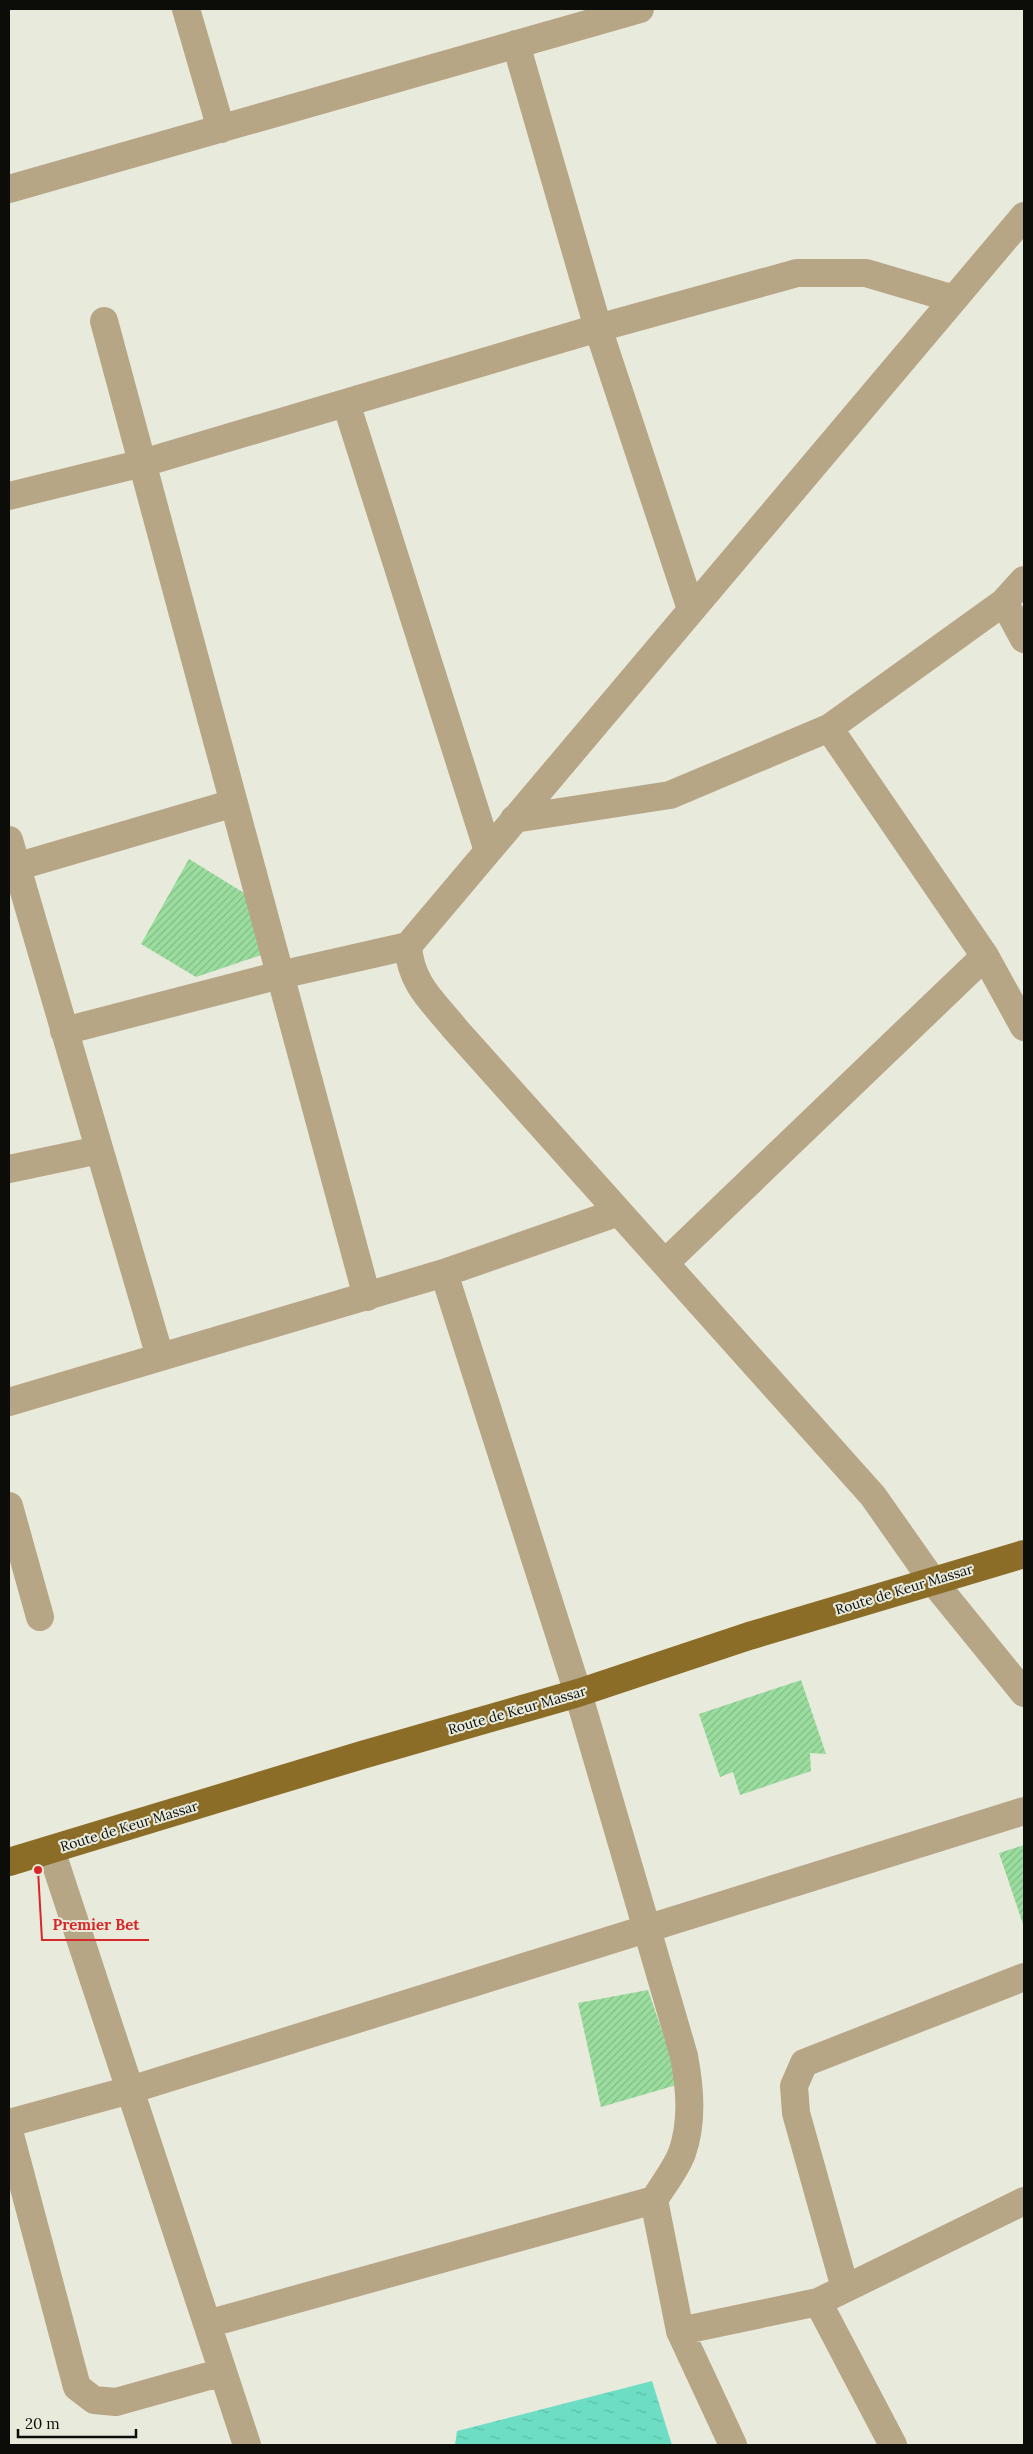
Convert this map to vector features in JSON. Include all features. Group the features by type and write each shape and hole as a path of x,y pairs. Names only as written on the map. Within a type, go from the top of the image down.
{"main road":[{"name":"Route de Keur Massar","path":"9,1862 578,1692 749,1636 1024,1554"}],"street":[{"path":"186,9 220,129"},
{"path":"9,190 640,9"},
{"path":"516,44 598,328 691,609"},
{"path":"64,1031 280,975 408,946 1024,217"},
{"path":"9,496 143,463 598,328 797,273 866,273 954,299"},
{"path":"104,321 367,1296"},
{"path":"346,403 488,851"},
{"path":"514,819 670,795 829,728 1004,602 1024,580"},
{"path":"1004,602 1024,639"},
{"path":"829,728 986,956 1024,1027"},
{"path":"13,868 234,804"},
{"path":"9,840 13,868 64,1031 160,1357"},
{"path":"408,946 410,965 416,980 495,1075 666,1262 873,1496 932,1580 1024,1693"},
{"path":"666,1262 986,956"},
{"path":"9,1169 99,1150"},
{"path":"9,1402 444,1273 619,1212"},
{"path":"444,1273 578,1692 645,1928 684,2056 690,2090 689,2120 682,2153 654,2200 680,2331 733,2445"},
{"path":"9,1506 40,1617"},
{"path":"9,2124 130,2090 1024,1810"},
{"path":"51,1850 247,2445"},
{"path":"846,2288 796,2113 794,2086 804,2063 1024,1977"},
{"path":"9,2132 77,2387 94,2400 116,2402 223,2372"},
{"path":"208,2324 654,2200"},
{"path":"680,2331 818,2302 1022,2209"},
{"path":"818,2302 893,2445"}],"water":[{"path":"652,2381 672,2445 455,2445 457,2431"}],"building":[{"path":"189,859 249,896 264,954 196,977 141,944"},
{"path":"801,1680 826,1754 810,1753 811,1771 740,1795 733,1772 720,1777 699,1714"},
{"path":"1024,1845 1024,1927 999,1853"},
{"path":"648,1990 680,2084 601,2107 578,2003"}],"place":[{"name":"Premier Bet","path":"38,1870"}]}
